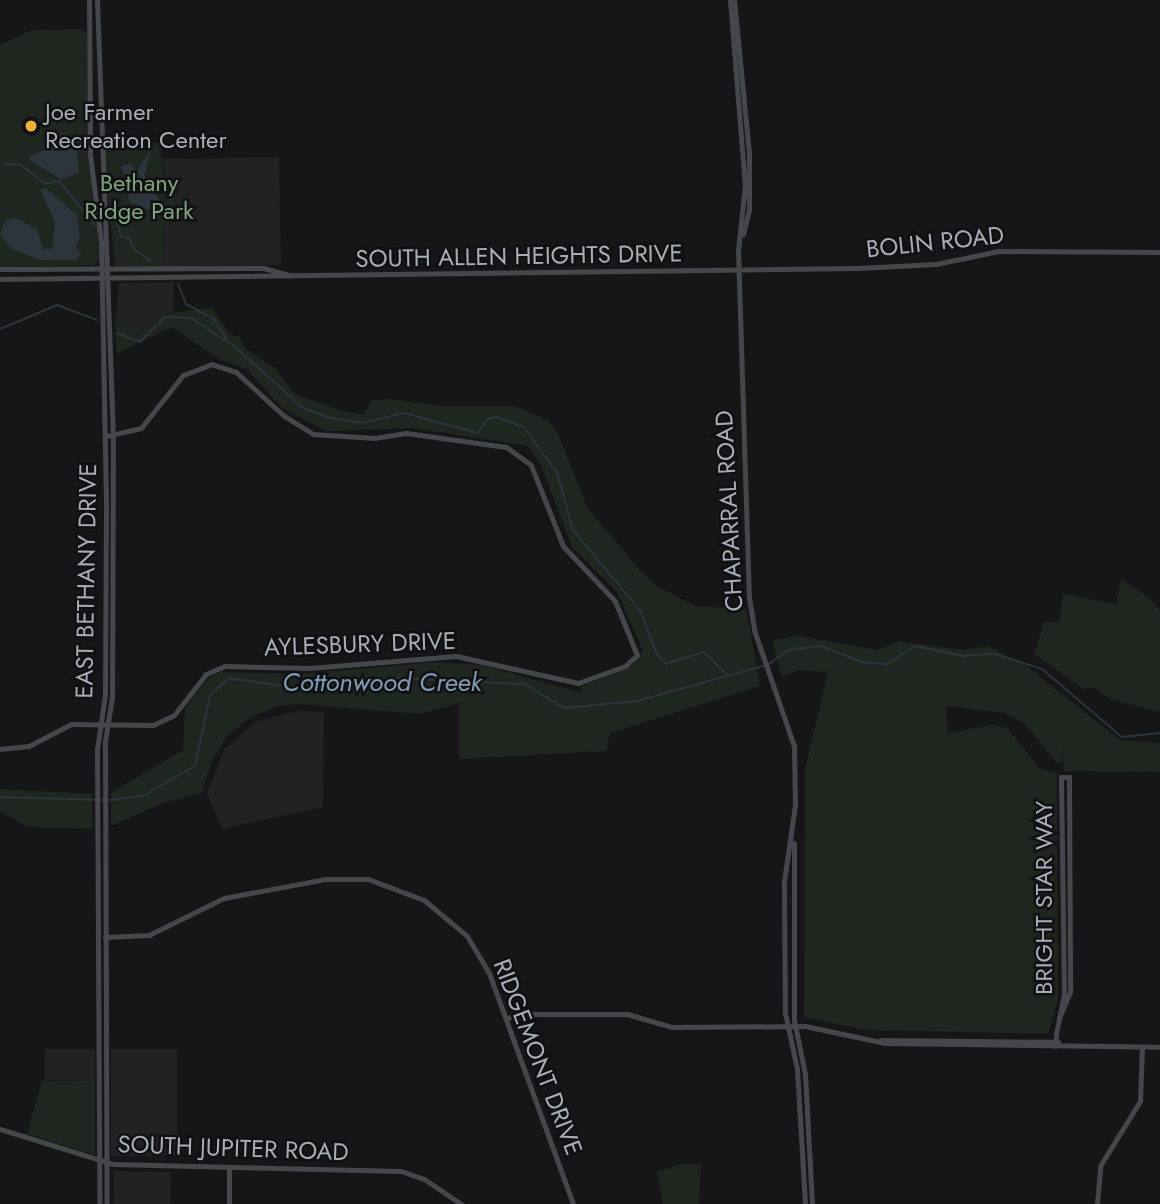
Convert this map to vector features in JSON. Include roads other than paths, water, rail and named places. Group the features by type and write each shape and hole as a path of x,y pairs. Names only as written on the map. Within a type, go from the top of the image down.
{"main road":[{"name":"EAST BETHANY DRIVE","path":"89,0 90,154 99,204 106,549 105,695 98,792 101,1162 99,1204"},
{"name":"EAST BETHANY DRIVE","path":"97,0 99,98 110,278 113,435 112,697 103,725 107,892 107,1204"},
{"name":"CHAPARRAL ROAD","path":"732,0 746,185 738,270 749,597 758,641 793,740 794,1026 808,1107 813,1204"},
{"path":"90,97 99,98"},
{"name":"BOLIN ROAD","path":"738,270 930,265 999,251 1160,252"},
{"path":"25,268 26,279"},
{"name":"SOUTH ALLEN HEIGHTS DRIVE","path":"0,269 263,268 300,278"},
{"path":"192,269 192,278"},
{"name":"SOUTH ALLEN HEIGHTS DRIVE","path":"0,279 300,278 738,270"},
{"path":"252,278 280,272"},
{"name":"AYLESBURY DRIVE","path":"0,749 22,749 71,724 160,723 180,709 206,674 225,666 310,668 456,656 578,683 625,666 636,655 615,601 563,546 531,465 506,447 406,433 375,438 313,434 284,416 236,372 212,364 183,375 141,428 113,435"},
{"path":"105,436 113,435"},
{"path":"105,474 113,507"},
{"path":"106,549 113,549"},
{"path":"105,639 113,639"},
{"name":"BRIGHT STAR WAY","path":"1055,1043 1064,984 1061,777 1069,777 1071,975 1066,1009 1059,1018"},
{"name":"CHAPARRAL ROAD","path":"795,805 783,881 786,1027 796,1062 805,1204"},
{"name":"RIDGEMONT DRIVE","path":"99,939 149,935 234,895 326,879 368,880 424,900 459,928 484,963 507,1018 573,1204"},
{"path":"98,894 107,892"},
{"path":"99,983 107,982"},
{"path":"507,1018 524,1014 627,1014 672,1027 825,1027 881,1040 1160,1046"},
{"path":"100,1027 108,1027"},
{"path":"1097,1204 1100,1166 1140,1101 1142,1047"},
{"path":"100,1092 108,1093"},
{"path":"800,1107 808,1107"},
{"name":"SOUTH JUPITER ROAD","path":"0,1129 108,1163 401,1171 418,1176 461,1204"},
{"path":"229,1167 229,1204"}],"waterway":[{"path":"5,164 21,165 45,184 59,181 95,225"},
{"path":"117,224 121,236 130,239 133,248 150,261"},
{"path":"178,284 186,304 214,319 228,341"},
{"path":"0,329 57,305 97,320"},
{"path":"117,333 140,342 165,317 191,318 234,346 303,408 331,418 362,423 404,413 477,433 488,419 496,417 524,427 557,473 573,530 640,610 657,654 666,664 704,652 727,675"},
{"name":"Cottonwood Creek","path":"769,664 788,650 821,646 862,662 887,664 915,646 964,656 995,654 1042,669 1122,737 1160,733"},
{"name":"Cottonwood Creek","path":"109,800 143,796 195,766 210,695 229,678 304,689 400,678 524,684 564,708 637,701 763,666"},
{"name":"Cottonwood Creek","path":"0,797 103,800"}],"place":[{"name":"Joe Farmer Recreation Center","path":"31,126"}],"park label":[{"name":"Bethany Ridge Park","path":"139,197"}]}
